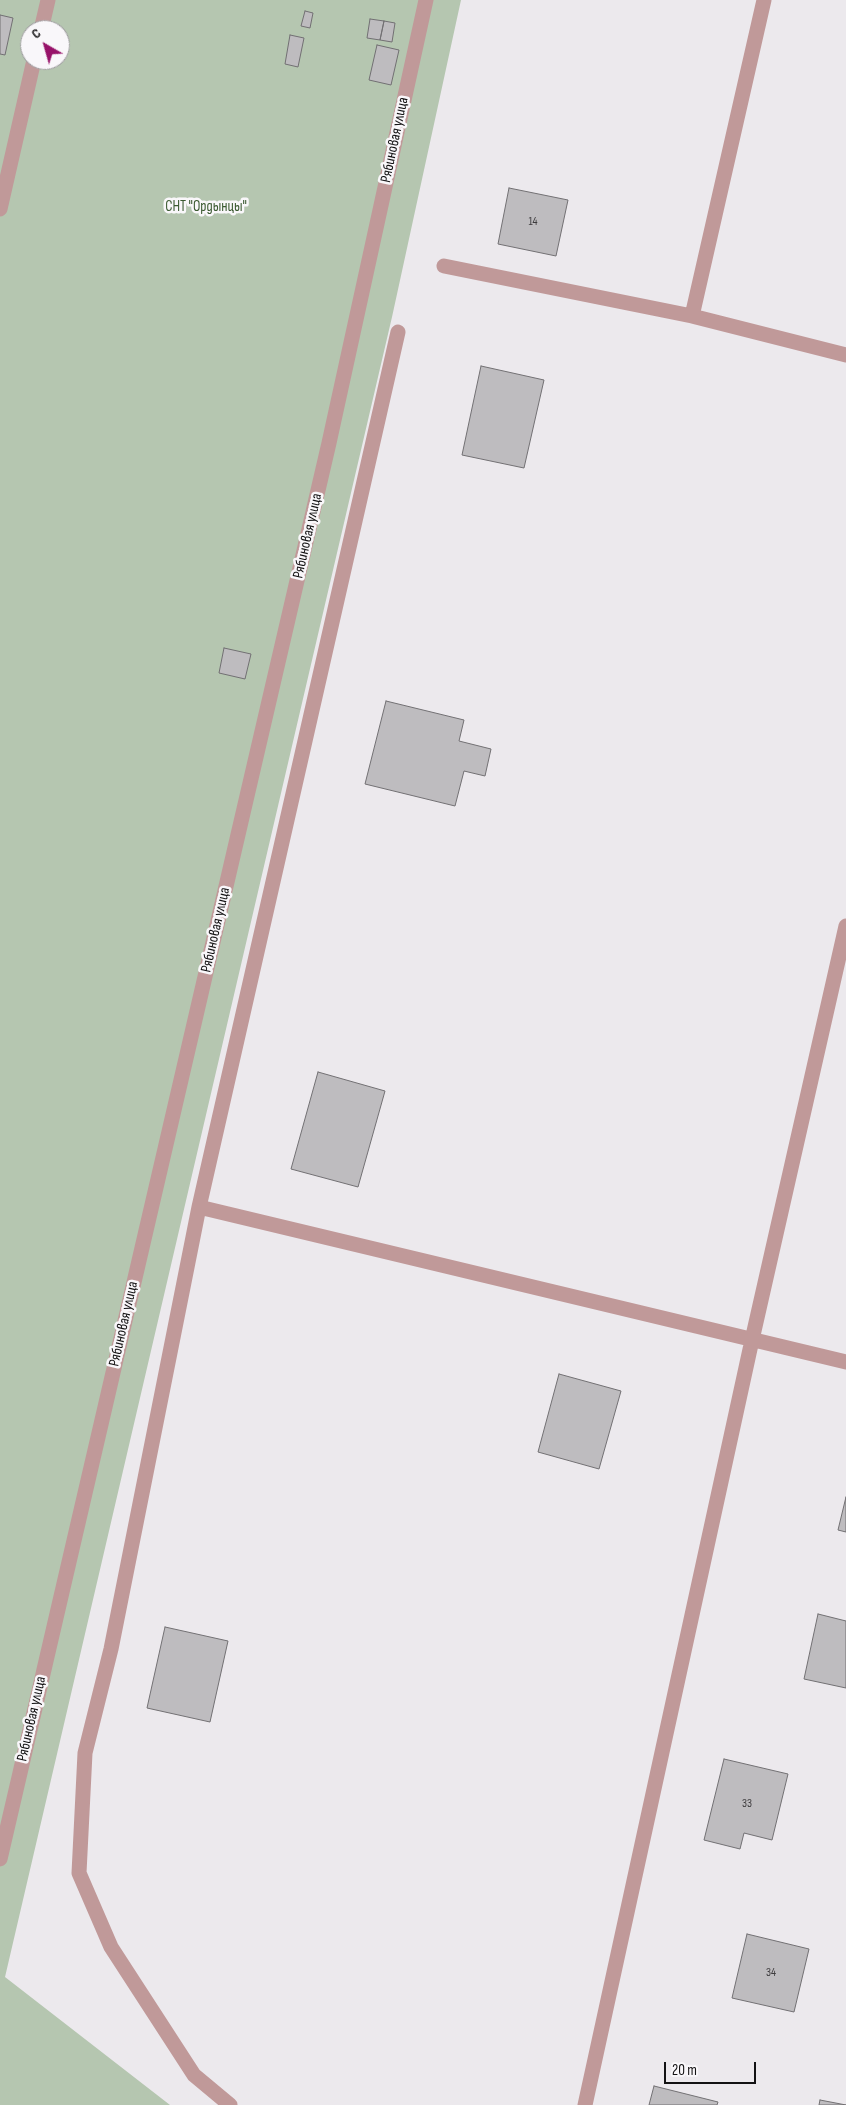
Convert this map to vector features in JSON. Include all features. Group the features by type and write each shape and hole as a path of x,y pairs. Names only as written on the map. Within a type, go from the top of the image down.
{"street":[{"path":"43,20 48,0"},
{"name":"Рябиновая улица","path":"0,1859 329,443 426,0"},
{"path":"692,316 764,0"},
{"path":"0,209 32,70"},
{"path":"444,266 692,316 846,355"},
{"path":"230,2105 194,2075 111,1947 79,1873 85,1753 111,1649 199,1207 398,332"},
{"path":"585,2105 752,1340 846,926"},
{"path":"199,1207 846,1362"}],"green space":[{"name":"СНТ \"Ордынцы\"","path":"0,0 461,0 392,317 5,1977 170,2105 0,2105"}],"building":[{"path":"305,11 313,13 310,28 301,26"},
{"path":"0,15 13,18 5,55 0,54"},
{"path":"370,19 384,21 380,40 367,38"},
{"path":"384,21 395,23 392,42 380,40"},
{"path":"290,35 304,38 298,67 285,64"},
{"path":"377,45 399,50 391,85 369,80"},
{"path":"509,188 568,200 556,256 498,244"},
{"path":"481,366 544,380 524,468 462,455"},
{"path":"224,648 251,654 245,679 219,673"},
{"path":"386,701 464,720 459,741 491,749 485,776 464,771 455,806 365,784"},
{"path":"318,1072 385,1091 358,1187 291,1169"},
{"path":"559,1374 621,1391 599,1469 538,1452"},
{"path":"846,1497 846,1532 838,1530"},
{"path":"818,1614 846,1621 846,1688 804,1679"},
{"path":"165,1627 228,1641 210,1722 147,1708"},
{"path":"724,1759 788,1774 772,1840 744,1833 740,1849 704,1840"},
{"path":"747,1934 809,1949 794,2012 732,1998"},
{"path":"654,2086 718,2102 717,2105 649,2105"},
{"path":"820,2100 846,2105 819,2105"}]}
